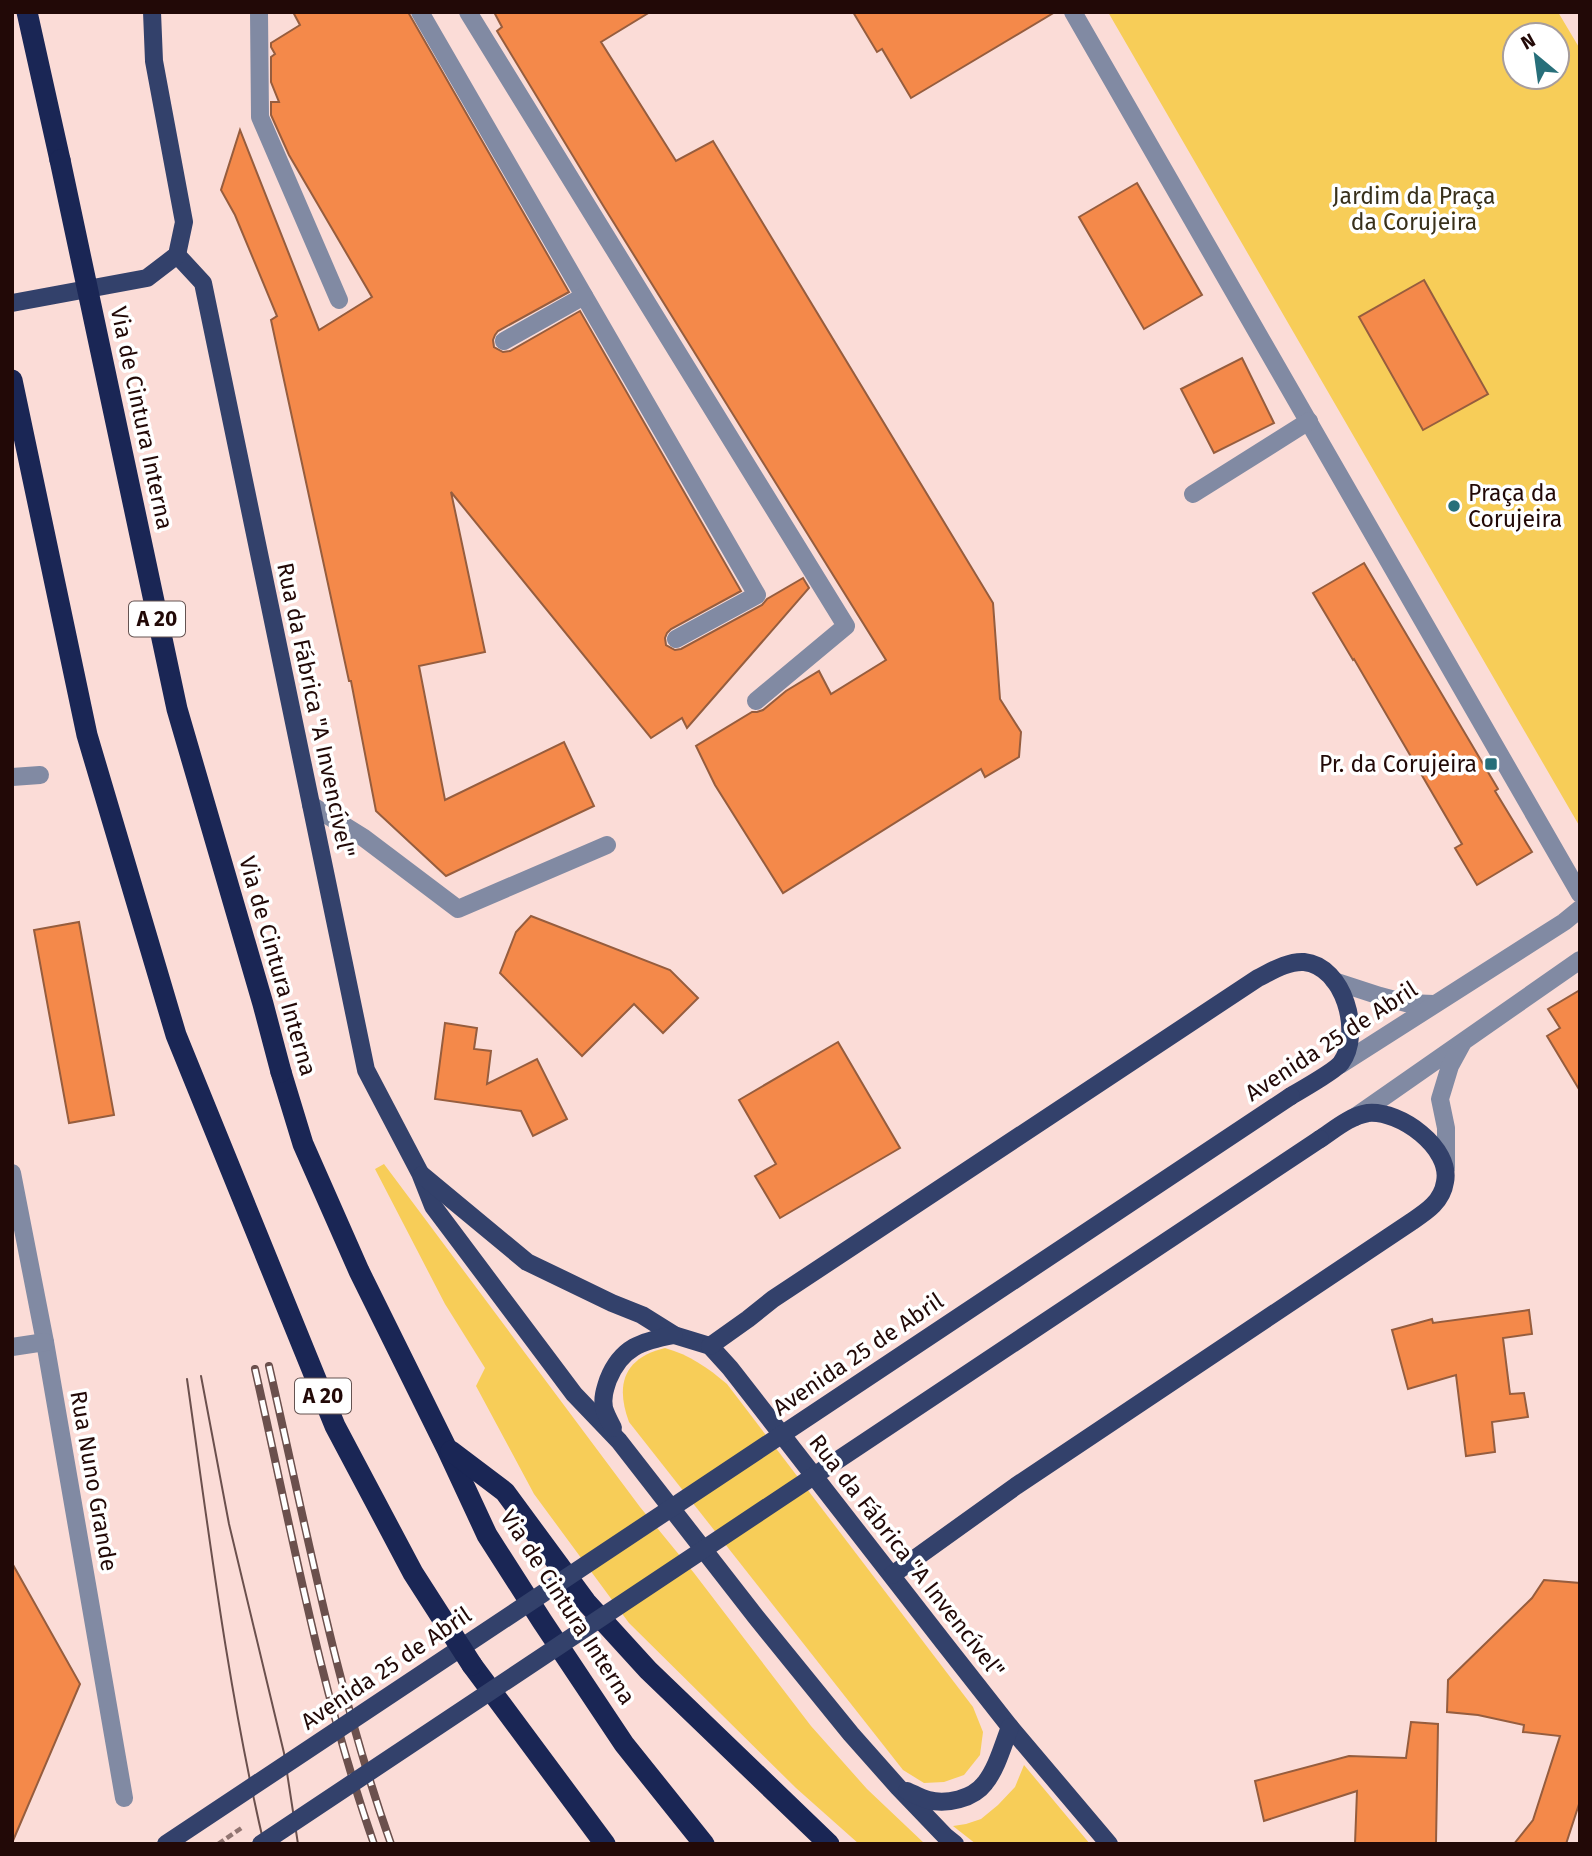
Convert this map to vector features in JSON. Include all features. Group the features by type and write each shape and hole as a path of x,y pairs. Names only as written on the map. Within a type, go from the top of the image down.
{"highway":[{"name":"Via de Cintura Interna","path":"27,12 177,709 303,1144 359,1271 487,1535 624,1744 704,1844"},
{"name":"A 20","path":"12,380 88,735 176,1035 335,1426 413,1573 472,1665 605,1844"},
{"path":"447,1449 505,1492 586,1602 648,1670 830,1844"}],"main road":[{"path":"12,303 147,278 177,255 184,222 154,61 152,12"},
{"name":"Rua da Fábrica \"A Invencível\"","path":"177,255 203,283 366,1070 420,1173 433,1206 574,1394 619,1441 851,1734 898,1787 955,1844"},
{"path":"710,1346 773,1299 1258,978 1279,968 1296,962 1307,962 1318,966 1334,981 1344,999 1351,1022 1351,1042 1340,1065"},
{"name":"Avenida 25 de Abril","path":"166,1844 1340,1065"},
{"path":"261,1844 1355,1116 1384,1114 1412,1127 1429,1139 1446,1168 1446,1180 1438,1200 1430,1209 1016,1486 892,1575"},
{"name":"Rua da Fábrica \"A Invencível\"","path":"420,1173 527,1262 642,1315 674,1335 710,1346 730,1368 1010,1727 1109,1844"},
{"name":"Rua da Fábrica \"A Invencível\"","path":"619,1441 603,1406 604,1391 611,1374 619,1360 632,1348 645,1341 674,1335"},
{"name":"Rua da Fábrica \"A Invencível\"","path":"898,1787 929,1801 953,1801 970,1795 984,1785 1010,1727"}],"street":[{"path":"259,12 260,117 340,300"},
{"path":"420,12 758,595 676,639"},
{"path":"468,12 846,626 756,701"},
{"path":"1073,12 1580,894"},
{"path":"504,341 584,296"},
{"path":"1193,494 1309,421"},
{"path":"12,777 40,775"},
{"path":"311,806 364,838 458,909 607,845"},
{"name":"Avenida 25 de Abril","path":"1340,1065 1564,922 1580,909"},
{"path":"1355,1116 1580,960"},
{"path":"1334,981 1406,1003 1434,1004"},
{"path":"1446,1168 1446,1128 1440,1099 1450,1066 1464,1041"},
{"name":"Rua Nuno Grande","path":"12,1173 45,1342 124,1798"},
{"path":"12,1347 45,1342"}],"green space":[{"name":"Jardim da Praça da Corujeira","path":"1108,12 1558,12 1563,21 1501,21 1501,91 1571,91 1571,34 1580,49 1580,827"},
{"path":"384,1164 640,1507 811,1726 867,1789 925,1844 859,1844 796,1788 629,1623 534,1494 476,1386 485,1368 445,1304 375,1169"},
{"path":"665,1348 683,1354 727,1384 973,1707 983,1732 980,1755 964,1775 944,1782 924,1783 903,1770 629,1422 623,1396 626,1374 640,1358"},
{"path":"1024,1765 1090,1844 976,1844 953,1826 981,1819 998,1805 1015,1787"}],"building":[{"path":"293,12 408,12 569,292 498,331 493,340 494,347 503,352 510,351 580,311 741,591 671,629 665,638 666,645 675,650 681,649 762,605 767,599 803,578 809,588 687,728 682,718 651,738 451,492 485,652 419,666 445,800 564,742 594,806 446,876 376,811 351,681 271,320 277,316 235,215 221,190 240,130 319,330 372,297 289,155 271,115 271,102 279,102 271,82 271,57 275,54 271,43 300,25"},
{"path":"494,12 650,12 601,42 676,161 713,141 993,603 1000,699 1021,732 1019,757 985,777 981,769 783,893 715,785 696,746 752,712 763,710 786,691 819,671 831,694 886,660 497,31 502,27"},
{"path":"853,12 1055,12 911,98 882,49 877,52"},
{"path":"1137,183 1202,295 1144,329 1079,217"},
{"path":"1424,280 1488,394 1423,430 1359,317"},
{"path":"1242,358 1274,423 1214,453 1181,389"},
{"path":"1364,563 1498,789 1495,791 1532,852 1477,885 1455,848 1462,844 1313,593"},
{"path":"531,916 670,970 698,998 663,1033 634,1004 582,1056 500,973 516,932"},
{"path":"79,922 114,1115 69,1123 34,930"},
{"path":"1580,990 1580,1091 1547,1036 1560,1028 1548,1009"},
{"path":"445,1023 477,1028 474,1049 491,1051 487,1084 537,1059 567,1119 533,1136 521,1111 435,1099"},
{"path":"838,1042 900,1148 780,1218 755,1176 776,1164 739,1100"},
{"path":"1529,1310 1532,1334 1503,1338 1510,1394 1524,1393 1528,1417 1492,1422 1495,1452 1466,1456 1456,1375 1408,1389 1392,1330 1432,1319 1433,1323"},
{"path":"12,1563 80,1684 12,1843"},
{"path":"1544,1580 1580,1583 1580,1801 1566,1844 1514,1844 1533,1820 1560,1736 1523,1732 1524,1725 1478,1715 1447,1712 1448,1680 1532,1598"},
{"path":"1411,1722 1438,1724 1436,1844 1355,1844 1357,1791 1264,1821 1255,1781 1349,1756 1406,1758"}],"tram line":[{"path":"201,1376 229,1524 284,1753 298,1844"},
{"path":"187,1379 230,1671 264,1844"}],"railway":[{"path":"269,1366 338,1667 371,1786 391,1844"},
{"path":"255,1369 322,1668 374,1844"}],"place":[{"name":"Praça da Corujeira","path":"1454,506"},
{"name":"Pr. da Corujeira","path":"1491,764"}]}
